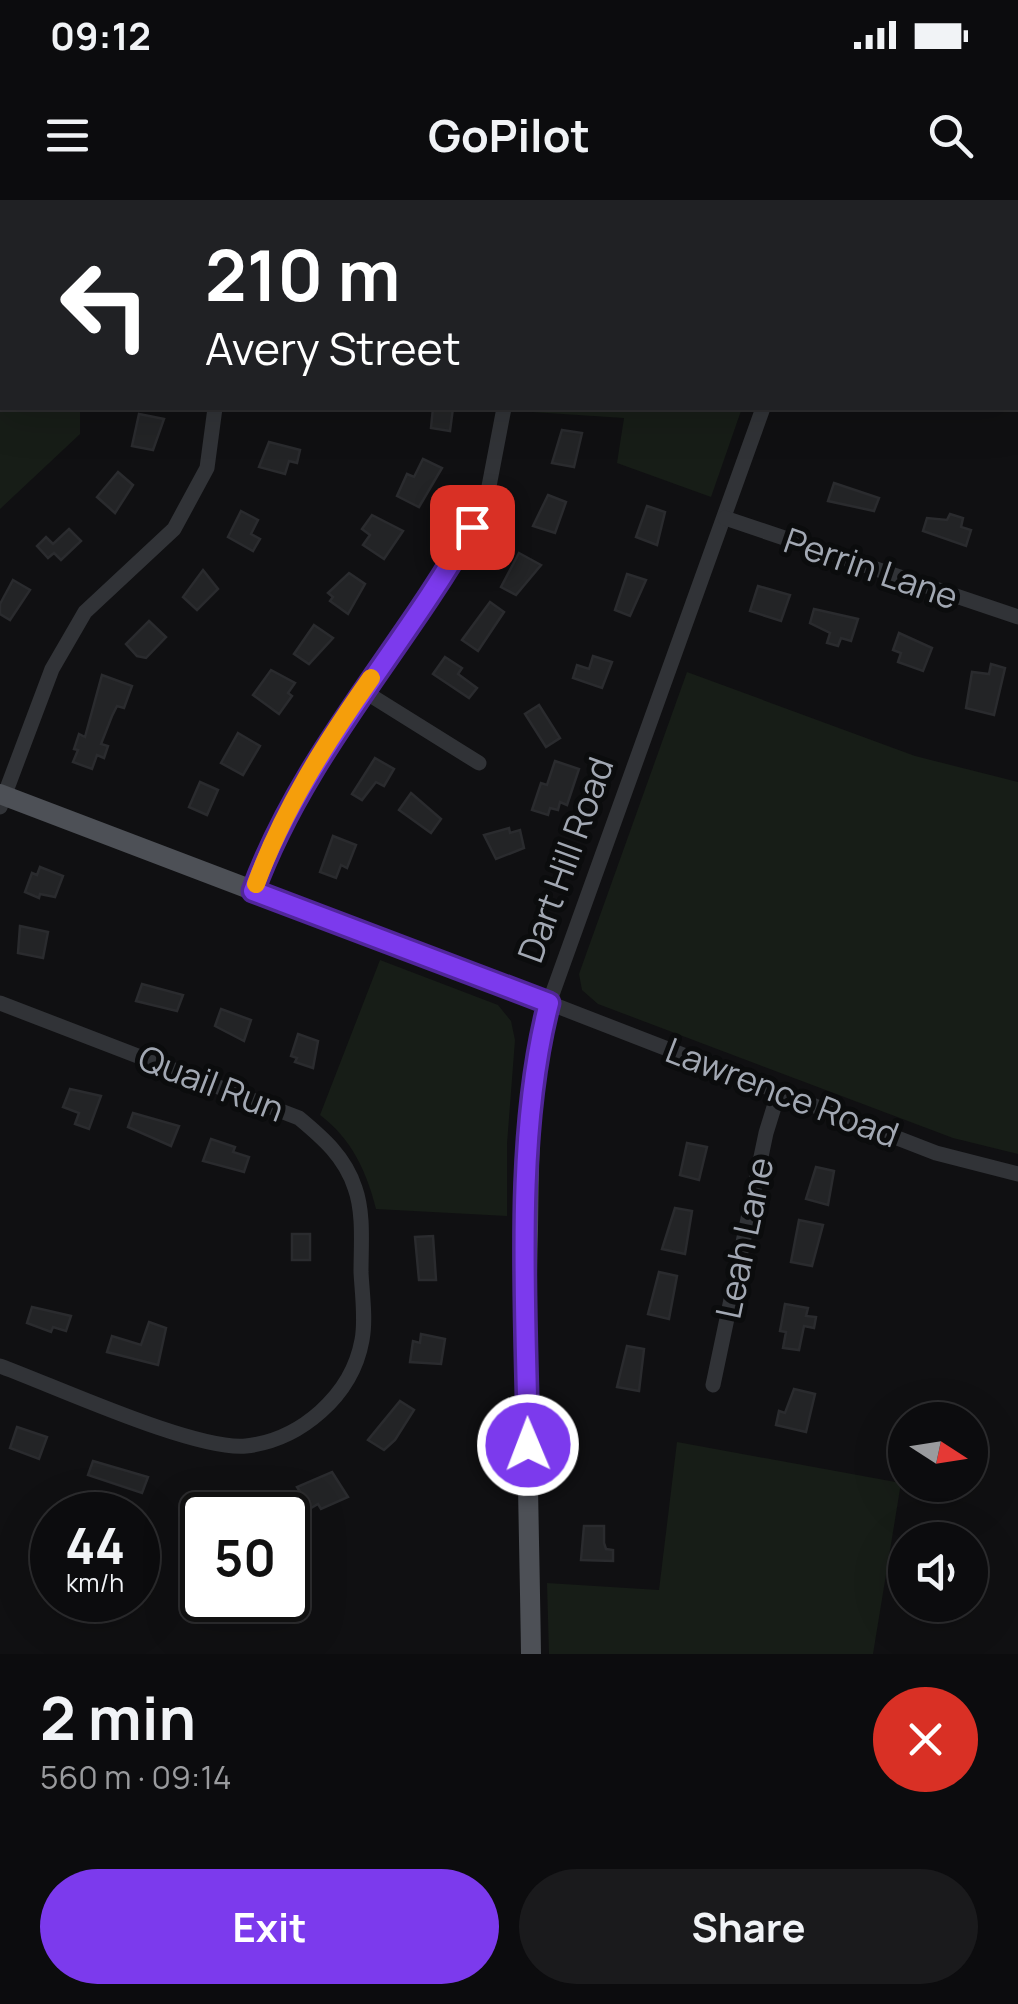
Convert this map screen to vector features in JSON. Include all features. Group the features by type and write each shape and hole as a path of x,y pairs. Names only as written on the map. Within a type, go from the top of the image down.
{"main road":[{"path":"2,799 549,1003"},
{"name":"Dart Hill Road","path":"531,1654 528,1196 531,1105 538,1044 549,1003"}],"street":[{"path":"2,799 52,669 84,612 174,528 208,468 215,410"},
{"path":"253,891 267,853 316,760 458,552 486,502 504,410"},
{"name":"Dart Hill Road","path":"549,1003 762,410"},
{"name":"Perrin Lane","path":"725,518 1018,617"},
{"path":"362,690 479,763"},
{"name":"Quail Run","path":"0,1003 299,1118 333,1146 356,1188 361,1232 362,1322 362,1340 346,1383 318,1414 281,1439 242,1446 205,1443 0,1366"},
{"name":"Lawrence Road","path":"549,1003 936,1153 1018,1174"},
{"name":"Leah Lane","path":"713,1385 766,1132 779,1091"}],"shaded area":[{"path":"0,410 80,410 80,434 0,509"},
{"path":"741,410 711,497 617,463 624,418 517,411"},
{"path":"687,672 915,756 1018,782 1018,1154 953,1138 598,1004 582,990 579,974"},
{"path":"380,960 498,1005 511,1021 515,1040 507,1144 507,1216 376,1209 356,1157 341,1134 320,1115"},
{"path":"677,1442 888,1481 888,1502 898,1502 895,1522 888,1522 888,1562 873,1654 549,1654 547,1583 659,1590"}],"building":[{"path":"433,410 453,410 450,431 431,428"},
{"path":"139,414 164,419 153,450 132,446"},
{"path":"562,430 582,433 574,467 552,463"},
{"path":"269,442 300,450 297,463 289,461 285,474 259,467"},
{"path":"423,459 442,468 419,507 397,496 407,474 414,477"},
{"path":"118,472 133,485 115,513 97,497"},
{"path":"834,483 879,498 874,511 828,501"},
{"path":"548,495 566,502 555,533 533,526"},
{"path":"647,506 665,512 657,545 636,537"},
{"path":"241,511 258,520 251,534 260,539 253,551 228,537"},
{"path":"950,514 963,518 961,527 971,530 966,546 923,531 927,518 947,520"},
{"path":"372,515 403,531 384,559 363,545 370,535 362,529"},
{"path":"69,529 81,541 61,560 54,553 48,558 37,546 46,537 53,544"},
{"path":"519,553 541,565 516,595 501,587"},
{"path":"203,570 218,589 197,610 183,597"},
{"path":"349,573 365,584 348,614 330,601 333,597 328,593"},
{"path":"627,574 646,580 630,616 615,610"},
{"path":"13,580 30,590 10,620 0,614 0,604"},
{"path":"758,586 790,595 781,621 750,611"},
{"path":"490,602 504,612 478,651 462,640"},
{"path":"814,609 858,619 851,641 841,638 838,646 827,643 830,633 810,623"},
{"path":"149,621 166,637 146,658 137,656 126,644"},
{"path":"314,625 333,638 309,664 294,654"},
{"path":"899,633 932,648 923,671 898,662 901,653 893,650"},
{"path":"593,656 612,662 602,688 573,678 577,665 589,669"},
{"path":"445,657 462,668 458,674 477,688 469,698 433,674"},
{"path":"991,664 1005,668 994,715 966,708 972,672 989,674"},
{"path":"271,670 295,683 288,693 292,696 279,714 253,695"},
{"path":"102,675 132,686 124,708 117,706 101,744 108,746 104,758 97,755 92,769 73,762 78,750 74,749 79,734 85,737"},
{"path":"539,705 560,738 546,747 525,714"},
{"path":"238,733 260,746 243,775 221,763"},
{"path":"375,758 394,769 384,786 376,782 362,800 352,794"},
{"path":"555,761 579,769 567,805 560,802 558,810 550,808 548,815 532,810 541,783 547,785"},
{"path":"200,782 218,790 207,815 189,807"},
{"path":"411,793 441,819 431,833 399,810"},
{"path":"509,828 510,833 520,830 524,848 496,859 484,835"},
{"path":"333,836 356,845 347,868 341,865 336,878 320,872"},
{"path":"40,867 63,876 55,897 40,894 39,898 25,892 32,873 37,875"},
{"path":"20,926 48,932 43,958 18,953"},
{"path":"142,984 183,995 177,1011 136,1001"},
{"path":"221,1009 251,1020 244,1041 215,1026"},
{"path":"298,1034 318,1041 313,1068 295,1062 297,1058 291,1056"},
{"path":"70,1089 101,1096 89,1129 75,1124 79,1113 63,1107"},
{"path":"133,1113 179,1126 171,1146 128,1127"},
{"path":"211,1139 235,1147 233,1152 249,1157 244,1172 203,1161"},
{"path":"687,1143 707,1147 699,1180 680,1175"},
{"path":"816,1167 834,1171 828,1205 806,1199"},
{"path":"675,1208 692,1211 685,1254 662,1249"},
{"path":"799,1220 823,1225 812,1266 791,1262"},
{"path":"292,1234 310,1234 310,1260 292,1260"},
{"path":"433,1236 436,1280 419,1280 415,1237"},
{"path":"659,1272 677,1276 669,1319 648,1314"},
{"path":"785,1304 808,1308 806,1316 816,1317 814,1328 804,1326 799,1350 783,1348 786,1332 780,1331"},
{"path":"32,1307 71,1316 66,1331 53,1327 51,1332 27,1323"},
{"path":"149,1322 166,1328 158,1365 107,1352 112,1336 141,1345"},
{"path":"421,1334 445,1339 441,1364 410,1362 413,1341 420,1343"},
{"path":"627,1346 644,1349 639,1391 617,1387"},
{"path":"794,1389 815,1394 806,1432 776,1425 779,1411 785,1413"},
{"path":"400,1401 414,1410 384,1450 368,1440"},
{"path":"17,1427 47,1437 39,1459 10,1448"},
{"path":"93,1461 148,1477 139,1492 88,1475"},
{"path":"332,1472 348,1497 321,1509 318,1504 311,1508 310,1492 300,1492 297,1487"},
{"path":"584,1526 604,1526 604,1543 606,1549 613,1550 613,1561 581,1560"}],"slow traffic":[{"path":"256,884 267,853 316,760 371,678"}],"route":[{"path":"472,527 316,760 267,853 253,891 549,1003 538,1044 531,1105 526,1287 528,1445"}]}
